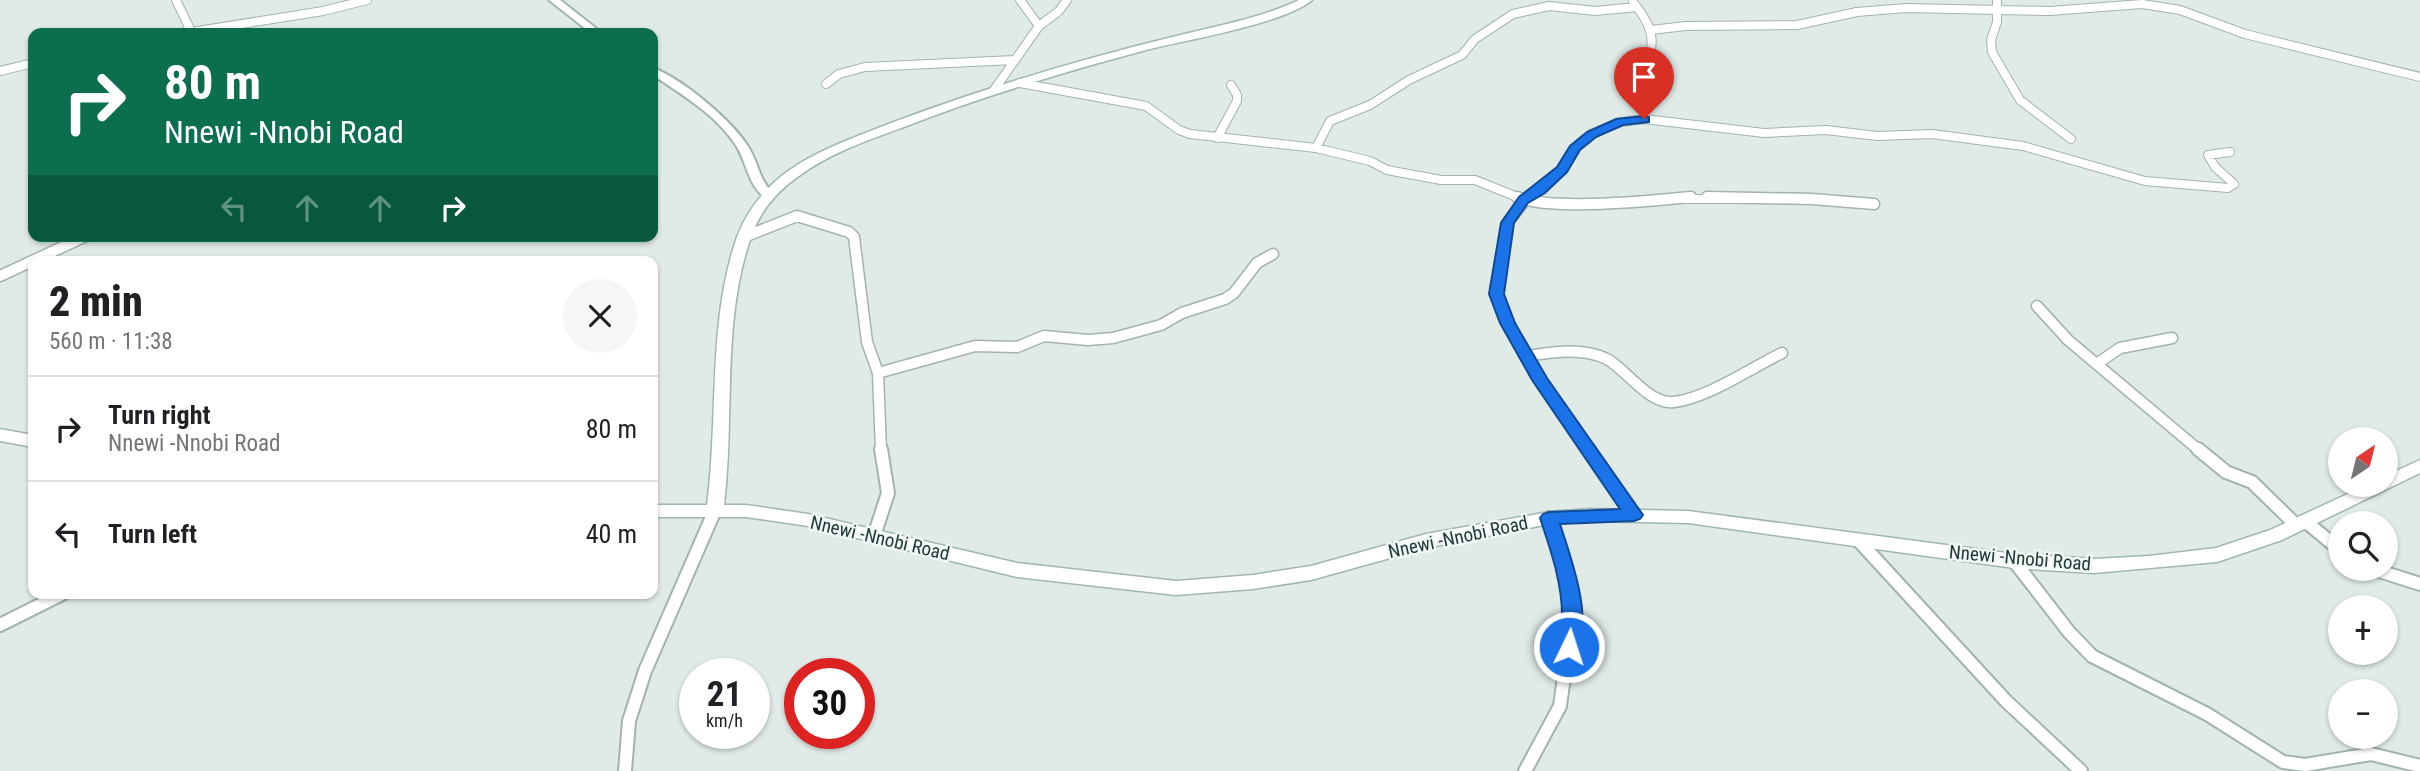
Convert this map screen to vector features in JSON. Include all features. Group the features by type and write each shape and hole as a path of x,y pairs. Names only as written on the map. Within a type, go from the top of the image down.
{"main road":[{"path":"715,510 720,476 721,399 729,287 744,237 754,214 768,195 799,171 843,147 995,90 1274,14 1307,0"},
{"path":"0,435 28,440"},
{"name":"Nnewi -Nnobi Road","path":"2398,477 2420,466"},
{"name":"Nnewi -Nnobi Road","path":"658,511 715,510 808,520 1017,570 1176,588 1253,582 1311,573 1426,541 1549,518 1634,515 1688,517 2014,561 2094,566 2149,563 2217,555 2300,523 2356,497"}],"street":[{"path":"176,0 188,28"},
{"path":"217,28 323,11 367,0"},
{"path":"554,0 590,28"},
{"path":"1020,0 1040,26"},
{"path":"995,90 1040,26 1059,11 1067,0"},
{"path":"1879,0 1892,9"},
{"path":"1997,0 1998,11 1991,40 1992,52 2021,100 2071,139"},
{"path":"1316,148 1330,121 1370,105 1409,80 1462,55 1475,39 1513,14 1549,6 1595,11 1634,3 1646,18 1651,30 1651,57 1642,70 1641,86 1646,104 1644,119"},
{"path":"1651,30 1686,26 1797,25 1892,9 2050,11 2142,4 2165,7 2286,45 2420,77"},
{"path":"826,84 839,74 865,67 1014,60"},
{"path":"0,71 28,64"},
{"path":"658,75 731,132 744,149 757,187 768,195"},
{"path":"1020,83 1146,106 1179,130 1217,138 1316,148 1370,161 1387,170 1403,174 1441,180 1475,180 1524,200 1595,204 1712,198 1812,199 1874,204"},
{"path":"1217,138 1237,101 1237,95 1231,85"},
{"path":"1634,515 1527,356 1507,323 1496,294 1507,223 1524,200 1563,170 1574,148 1591,134 1620,122 1644,119 1764,133 1826,131 1877,136 1932,134 2023,146 2145,181 2204,187 2234,184 2215,167 2208,155 2230,152"},
{"path":"744,237 797,216 849,232 854,237 867,342 878,373 881,458 888,494 874,536"},
{"path":"43,256 73,242"},
{"path":"878,373 975,346 1017,347 1044,336 1088,340 1113,338 1161,325 1182,313 1225,299 1234,293 1257,263 1273,254"},
{"path":"0,276 28,263"},
{"path":"2037,306 2067,340 2098,363 2226,472 2252,482 2300,523 2328,542"},
{"path":"2098,363 2120,348 2172,338"},
{"path":"1527,356 1558,351 1593,354 1619,367 1661,400 1674,402 1716,386 1782,353"},
{"path":"625,771 629,721 645,671 715,510"},
{"path":"1525,771 1560,706 1572,619 1567,575 1549,518"},
{"path":"1858,540 2006,701 2081,771"},
{"path":"2014,561 2069,632 2092,656 2207,714 2283,762 2295,767 2312,767 2339,757 2373,754 2420,766"},
{"path":"2398,577 2420,584"},
{"path":"0,625 52,599"}],"route":[{"path":"1569,647 1572,619 1567,575 1549,518 1634,515 1540,380 1507,323 1496,294 1507,223 1524,200 1563,170 1574,148 1591,134 1620,122 1644,119"}]}
